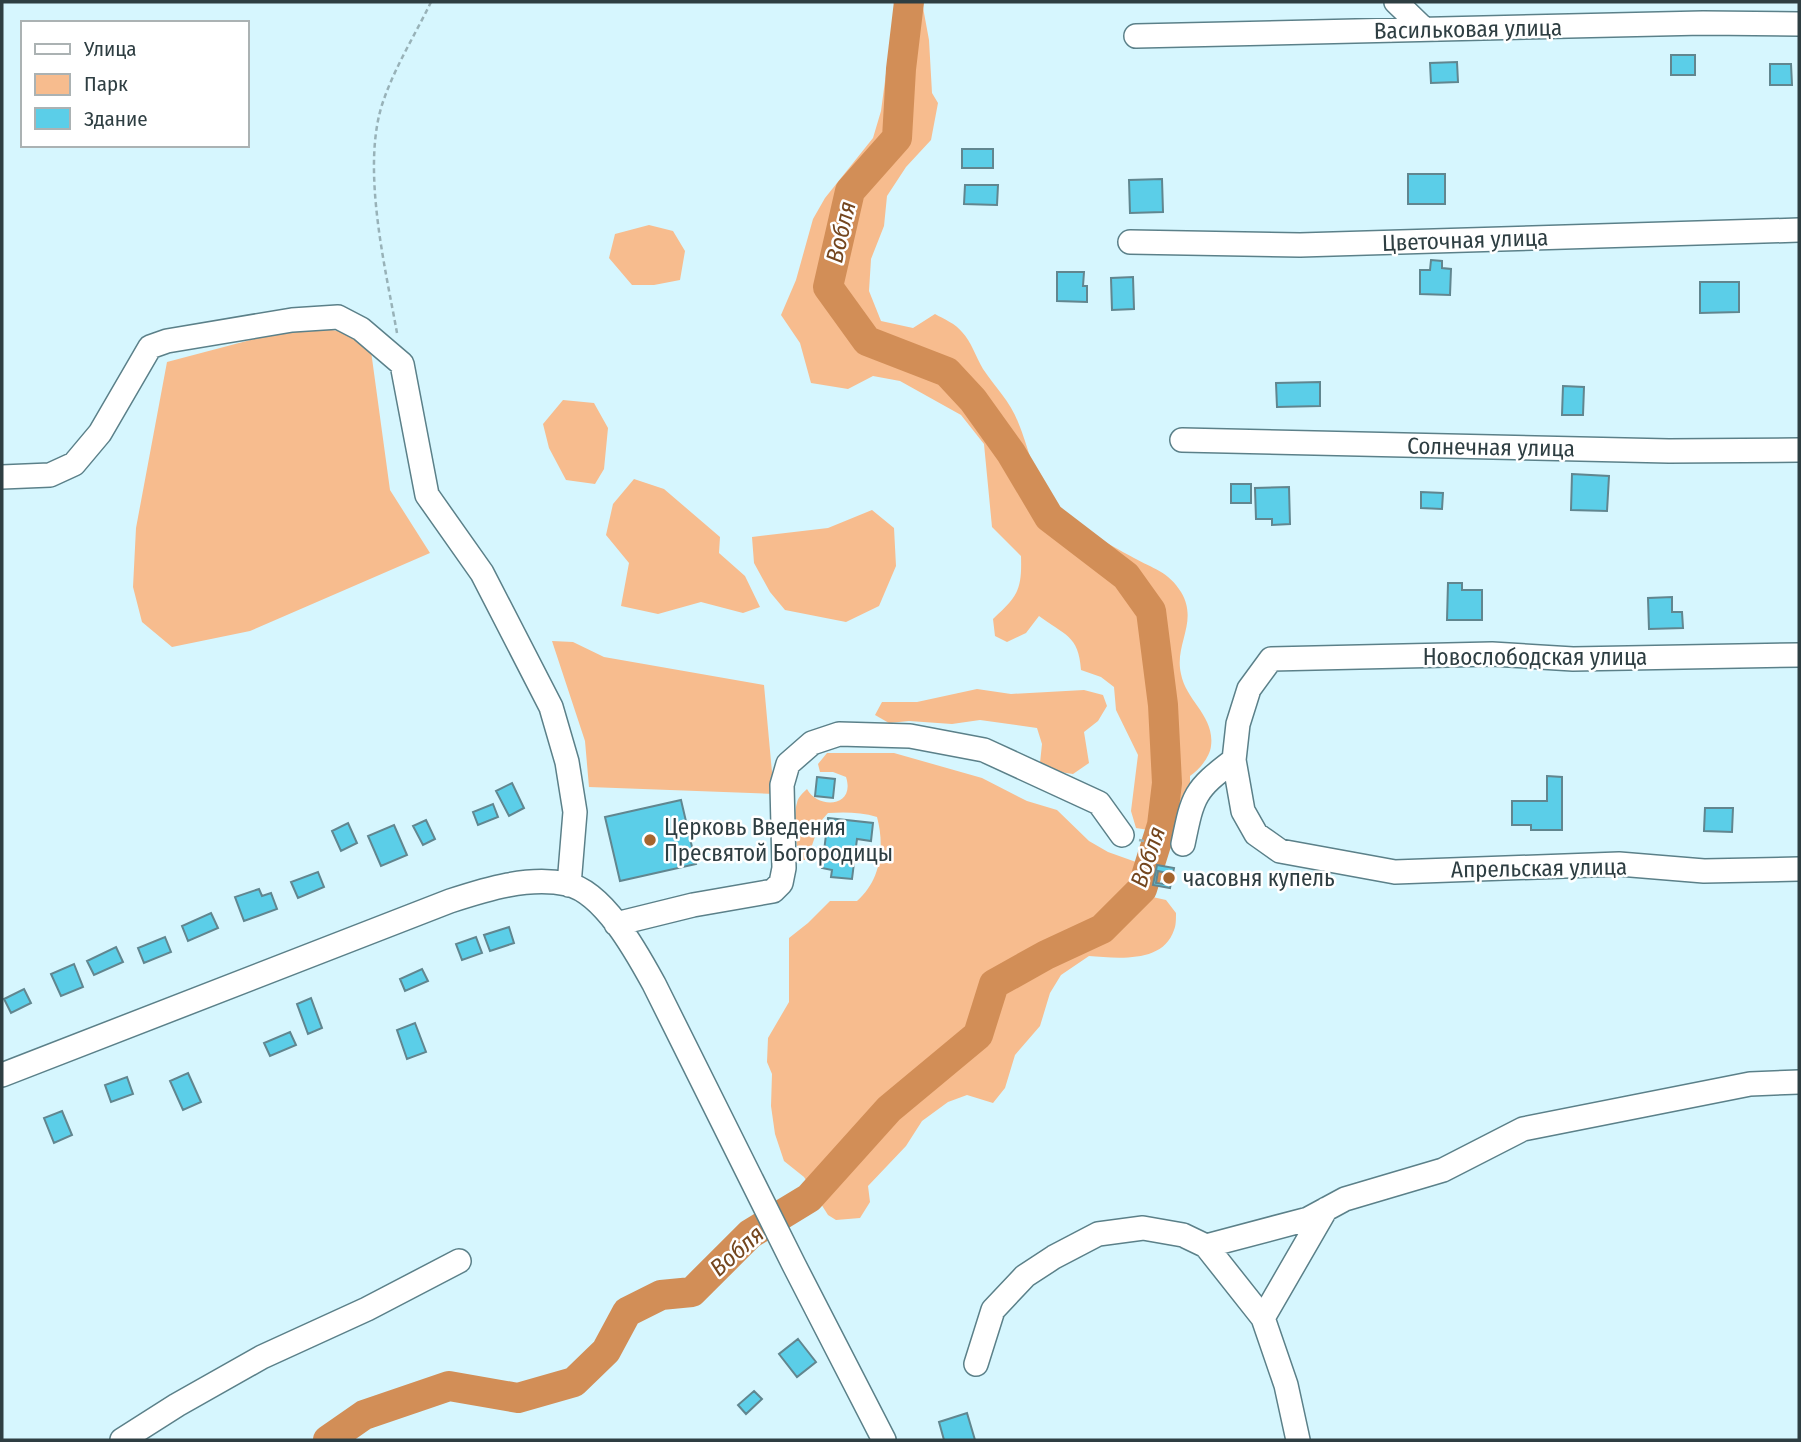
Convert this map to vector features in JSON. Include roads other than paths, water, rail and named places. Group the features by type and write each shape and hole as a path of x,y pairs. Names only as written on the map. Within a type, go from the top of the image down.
{"street":[{"path":"1396,2 1424,29"},
{"name":"Васильковая улица","path":"1136,36 1703,23 1799,24"},
{"name":"Цветочная улица","path":"1130,242 1300,245 1799,230"},
{"path":"2,477 50,475 74,464 100,433 150,347 167,341 292,320 338,317 361,329 402,364 427,495 482,573 551,707 567,762 575,812 569,885"},
{"name":"Солнечная улица","path":"1182,440 1669,451 1799,450"},
{"name":"Новослободская улица","path":"1234,760 1238,724 1249,689 1271,659 1492,654 1573,659 1799,655"},
{"path":"616,924 692,905 773,891 781,883 784,868 782,785 788,764 812,743 839,734 909,737 984,750 1099,803 1130,838"},
{"path":"1174,845 1194,797 1208,780 1234,760"},
{"name":"Апрельская улица","path":"1234,760 1243,811 1256,834 1280,851 1395,872 1619,864 1704,871 1799,869"},
{"path":"2,1075 450,901 491,888 531,882 569,885 602,905 633,946 884,1440"},
{"path":"1206,1246 1308,1219 1345,1199 1443,1170 1523,1129 1750,1084 1799,1082"},
{"path":"1263,1318 1326,1209"},
{"path":"976,1364 993,1310 1025,1276 1054,1257 1098,1234 1143,1228 1183,1234 1206,1246 1263,1318 1286,1385 1298,1440"},
{"path":"122,1440 262,1357 367,1310 459,1261"}],"waterway":[{"name":"Вобля","path":"328,1440 364,1415 449,1386 518,1398 574,1382 606,1351 627,1312 661,1295 692,1292 750,1234 809,1198 889,1109 978,1035 994,984 1046,955 1102,929 1142,889 1162,825 1167,783 1163,705 1151,611 1126,576 1049,517 1011,453 973,400 947,372 867,341 828,287 850,191 897,138 909,2"}],"place":[{"name":"Церковь Введения Пресвятой Богородицы","path":"650,840"},
{"name":"часовня купель","path":"1169,878"}]}
